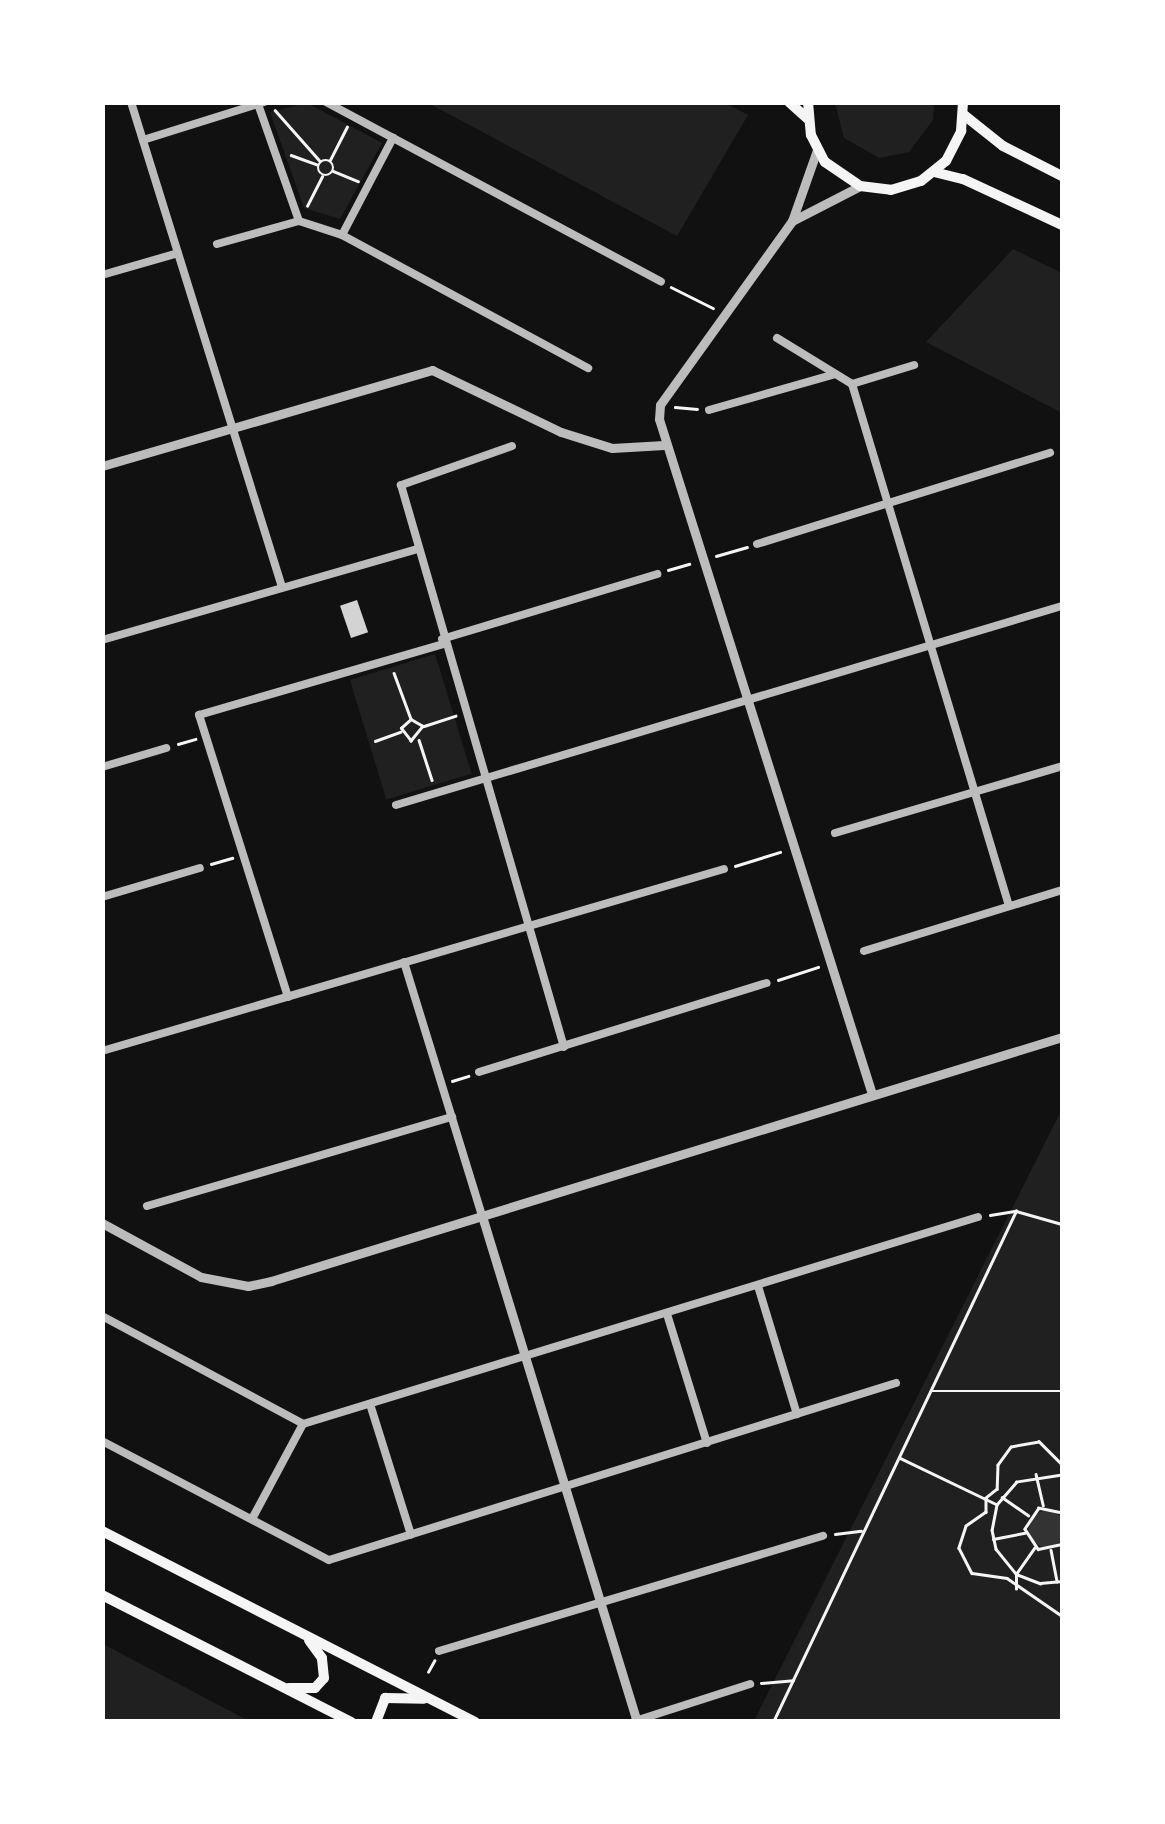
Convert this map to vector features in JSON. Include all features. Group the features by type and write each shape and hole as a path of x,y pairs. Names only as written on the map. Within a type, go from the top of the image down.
{"main road":[{"path":"789,102 808,119"},
{"path":"808,102 808,119 817,150 835,172 860,186 891,190 934,172 955,147 964,109"},
{"path":"964,109 1002,146 1062,176"},
{"path":"934,172 964,179 1062,226"},
{"path":"102,1531 475,1722"},
{"path":"102,1595 351,1722"},
{"path":"278,1686 305,1690 324,1678 322,1658 305,1636"},
{"path":"376,1722 386,1698 436,1700"}],"street":[{"path":"131,102 282,587"},
{"path":"326,102 661,282"},
{"path":"143,140 264,103 273,148 299,221"},
{"path":"342,235 393,138"},
{"path":"817,150 792,221 660,405 664,445 705,559 792,848 872,1094"},
{"path":"792,221 860,186"},
{"path":"217,244 299,221 342,235 588,368"},
{"path":"102,275 178,253"},
{"path":"776,338 852,384 1009,906"},
{"path":"852,384 914,365"},
{"path":"102,466 432,370 562,432 612,448 664,445"},
{"path":"708,410 834,374"},
{"path":"512,446 402,485 443,642 564,1047"},
{"path":"757,544 1050,453"},
{"path":"102,640 417,549"},
{"path":"288,997 199,715 390,660 657,574"},
{"path":"396,806 1062,608"},
{"path":"102,768 166,748"},
{"path":"835,834 1062,766"},
{"path":"102,898 200,868"},
{"path":"102,1051 724,869"},
{"path":"864,951 1062,890"},
{"path":"404,962 635,1721 750,1684"},
{"path":"479,1072 767,984"},
{"path":"102,1223 200,1276 248,1286 1062,1037"},
{"path":"147,1206 452,1117"},
{"path":"102,1316 303,1424 978,1217"},
{"path":"758,1286 797,1414"},
{"path":"668,1314 707,1443"},
{"path":"102,1442 329,1560 896,1383"},
{"path":"370,1404 411,1535"},
{"path":"252,1519 303,1424"},
{"path":"439,1651 823,1536"}],"path":[{"path":"264,103 319,163 322,176 299,221"},
{"path":"334,171 330,161 352,117"},
{"path":"273,148 319,163 330,161"},
{"path":"322,176 334,171 368,185"},
{"path":"661,282 724,313"},
{"path":"660,405 708,410"},
{"path":"657,574 757,544"},
{"path":"390,660 411,719 422,726 464,714"},
{"path":"375,741 401,732 411,719"},
{"path":"422,726 418,739 437,794"},
{"path":"401,732 408,740 418,739"},
{"path":"166,748 206,736"},
{"path":"724,869 792,848"},
{"path":"200,868 243,855"},
{"path":"767,984 829,963"},
{"path":"442,1084 479,1072"},
{"path":"978,1217 1016,1211 1062,1224"},
{"path":"772,1722 1016,1211"},
{"path":"930,1391 1062,1390"},
{"path":"986,1498 997,1489 1001,1458 1018,1443 1045,1445 1062,1464"},
{"path":"899,1457 997,1505"},
{"path":"1016,1589 1016,1574 993,1539 997,1505 1002,1497 1036,1474 1062,1475"},
{"path":"1036,1474 1043,1507"},
{"path":"1002,1497 1029,1516"},
{"path":"986,1498 986,1512 962,1533 960,1556 972,1573 1008,1578 1016,1589 1030,1590 1044,1608 1062,1616"},
{"path":"1062,1510 1043,1507 1029,1516 1025,1532 1035,1547 1051,1550 1062,1544"},
{"path":"823,1536 864,1531"},
{"path":"993,1539 1025,1532"},
{"path":"1016,1574 1035,1547"},
{"path":"1016,1574 1060,1582 1051,1550"},
{"path":"750,1684 792,1680"}],"shaded area":[{"path":"723,102 748,115 677,236 428,103"},
{"path":"307,103 382,143 340,219 304,208 270,112"},
{"path":"835,103 934,103 933,120 909,152 879,158 844,138"},
{"path":"1013,249 1062,273 1062,413 926,342"},
{"path":"435,654 472,774 386,800 350,680"},
{"path":"1062,1109 1062,1721 754,1721"},
{"path":"1047,1511 1060,1516 1065,1529 1060,1542 1047,1547 1034,1542 1029,1529 1034,1516"},
{"path":"103,1644 249,1721 103,1721"}],"building":[{"path":"357,600 368,632 351,638 340,606"}]}
